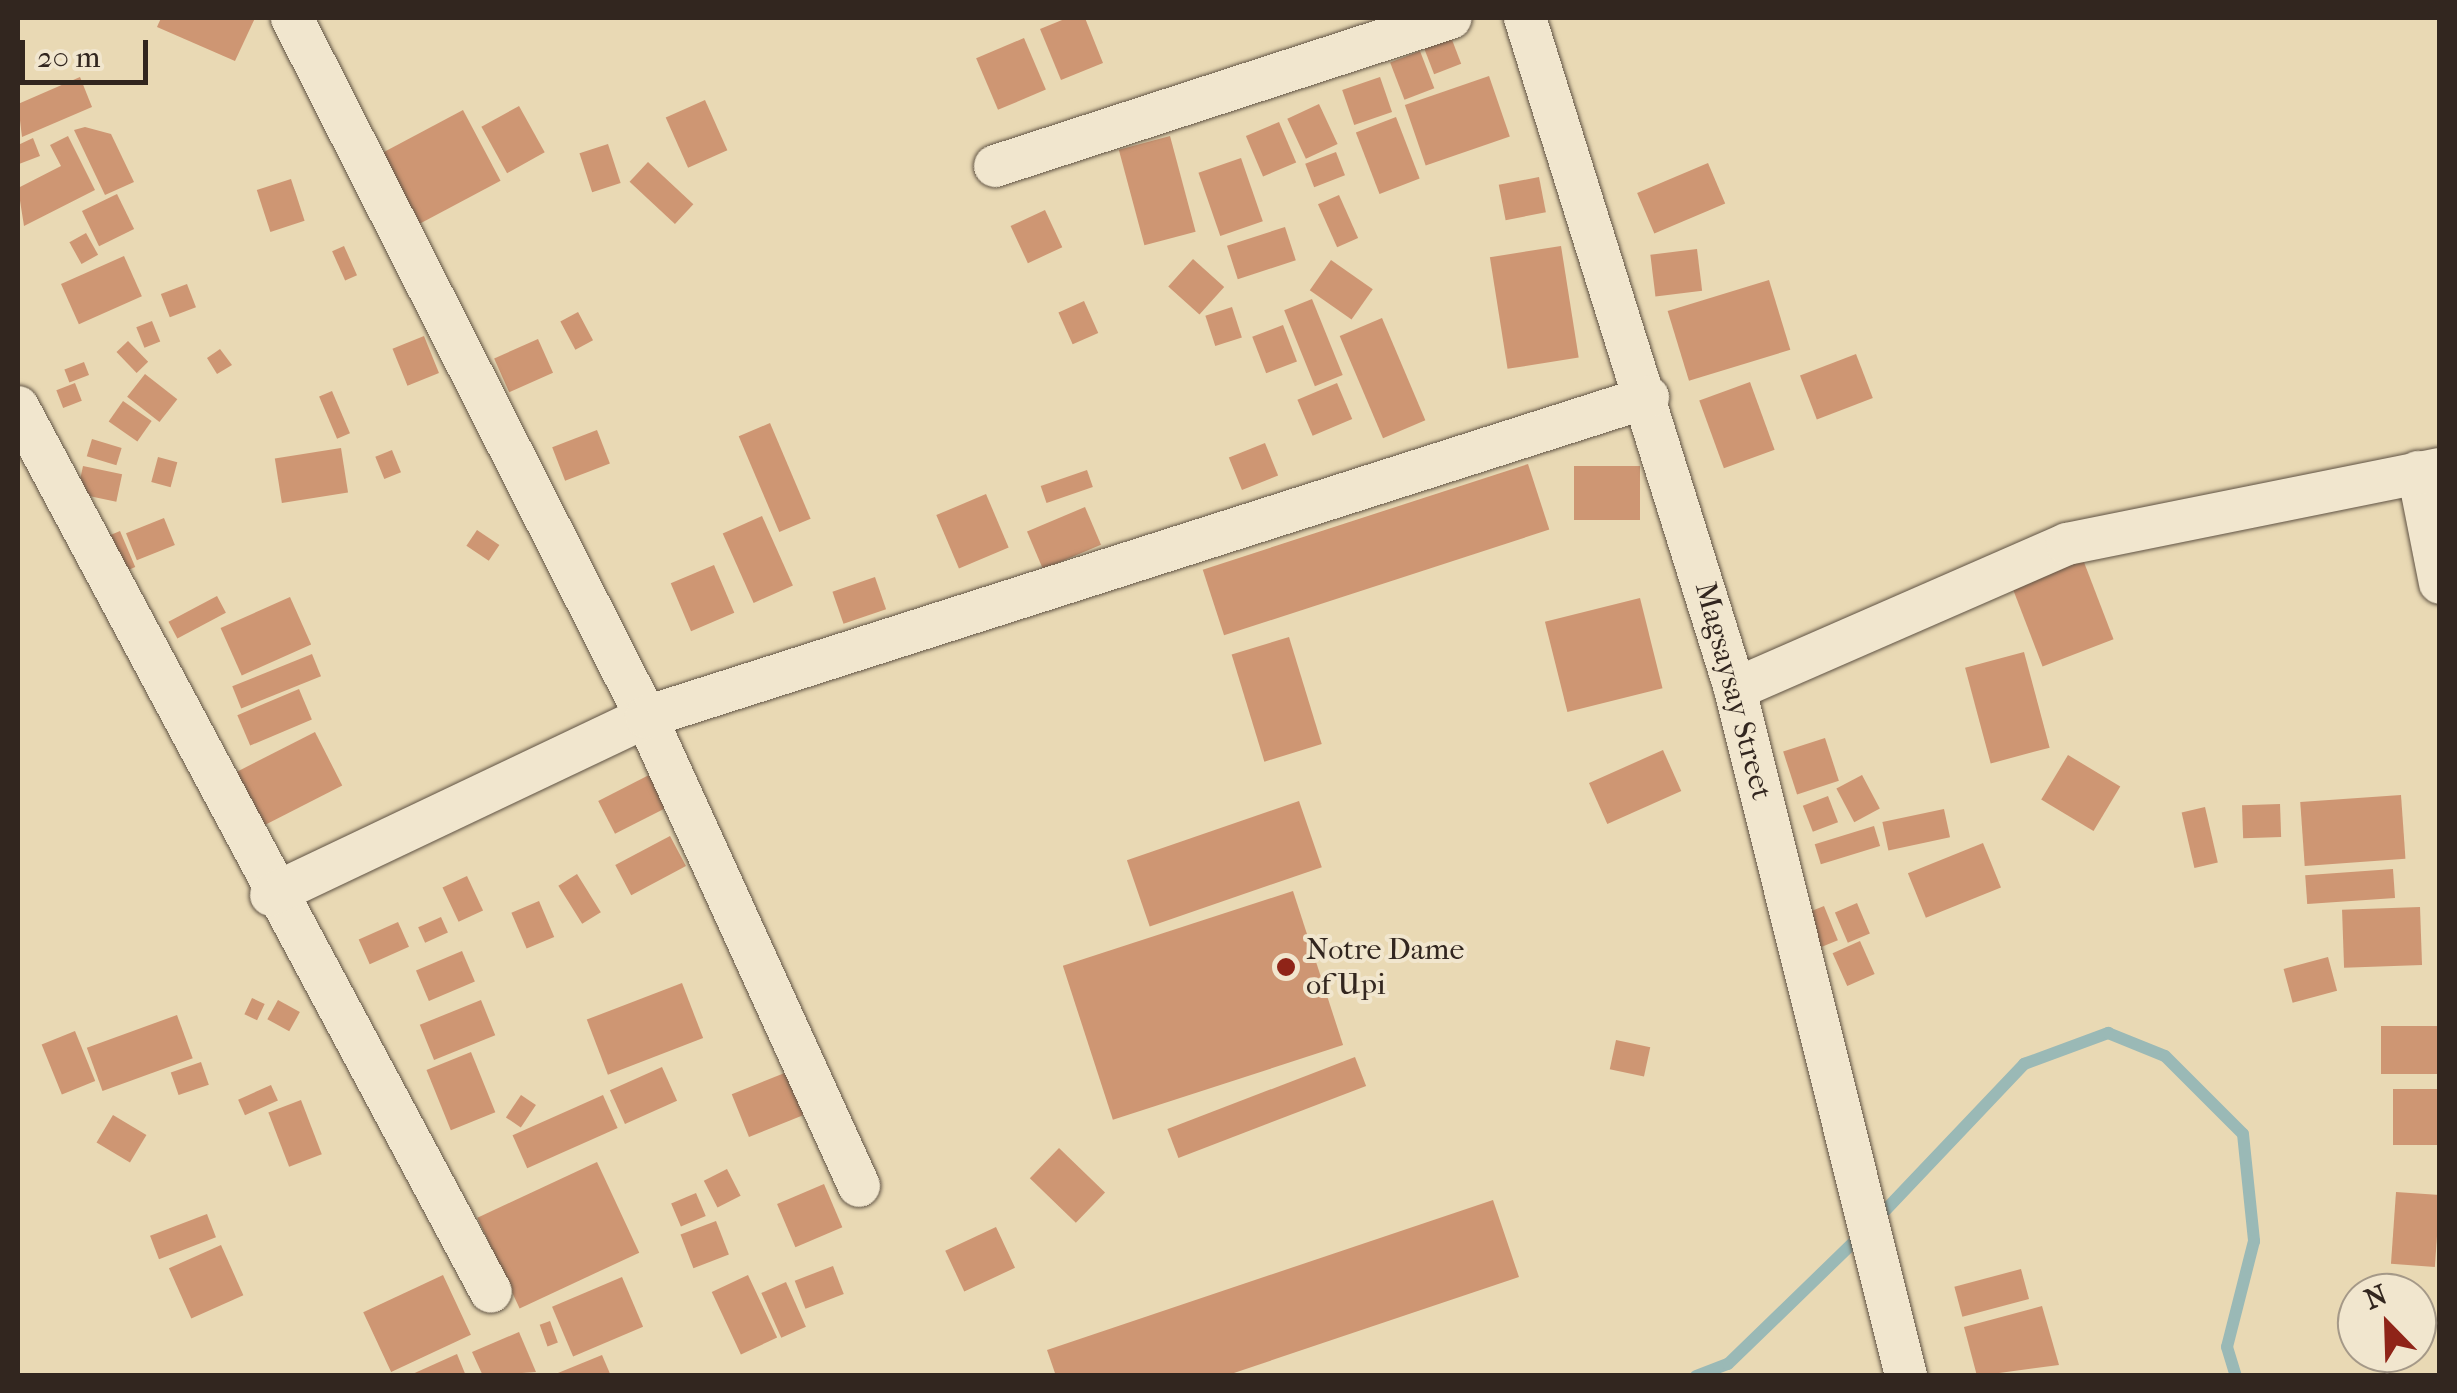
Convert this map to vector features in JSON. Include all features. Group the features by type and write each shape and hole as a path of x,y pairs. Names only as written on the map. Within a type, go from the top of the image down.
{"street":[{"path":"292,18 646,716 859,1186"},
{"path":"994,166 1451,18"},
{"name":"Magsaysay Street","path":"1525,18 1648,397 1735,688 1906,1376"},
{"path":"271,895 646,716 1648,397"},
{"path":"18,406 271,895 491,1292"},
{"path":"1735,688 2068,544 2429,471 2440,582"}],"building":[{"path":"161,18 255,18 235,61 157,27"},
{"path":"1067,18 1085,18 1103,63 1061,80 1040,29"},
{"path":"1449,32 1461,64 1434,74 1422,42"},
{"path":"1024,38 1046,90 998,110 976,58"},
{"path":"1420,51 1434,88 1404,100 1390,62"},
{"path":"1489,76 1510,137 1426,165 1405,105"},
{"path":"80,77 92,107 22,137 18,104"},
{"path":"1380,77 1392,112 1354,125 1342,90"},
{"path":"705,100 727,150 688,168 666,117"},
{"path":"1319,104 1338,144 1306,159 1287,119"},
{"path":"519,106 545,152 507,173 481,127"},
{"path":"463,110 501,181 414,227 376,156"},
{"path":"1396,117 1420,179 1380,194 1356,132"},
{"path":"1279,122 1296,163 1263,177 1246,136"},
{"path":"85,127 111,134 134,182 105,195 74,130"},
{"path":"68,136 95,190 24,226 18,188 61,166 50,145"},
{"path":"1170,136 1196,232 1144,245 1119,150"},
{"path":"33,138 40,156 19,164 18,145"},
{"path":"608,144 621,183 592,192 579,153"},
{"path":"1336,152 1345,175 1314,187 1305,164"},
{"path":"1241,158 1263,221 1220,236 1198,173"},
{"path":"648,162 693,204 675,224 630,182"},
{"path":"1708,163 1725,204 1654,234 1637,193"},
{"path":"1539,177 1546,212 1506,220 1499,185"},
{"path":"291,179 305,221 270,232 257,190"},
{"path":"117,194 134,229 99,246 82,211"},
{"path":"1339,195 1358,238 1337,247 1318,204"},
{"path":"1045,210 1062,247 1028,263 1011,226"},
{"path":"1285,227 1296,260 1238,279 1227,246"},
{"path":"86,233 98,255 82,264 69,242"},
{"path":"344,246 357,275 345,281 332,251"},
{"path":"1561,246 1579,358 1508,369 1490,257"},
{"path":"1697,249 1702,291 1655,296 1650,255"},
{"path":"124,256 142,296 79,324 61,284"},
{"path":"1193,259 1224,287 1199,315 1168,286"},
{"path":"1331,260 1373,289 1352,320 1310,290"},
{"path":"1769,280 1790,350 1689,381 1668,311"},
{"path":"187,284 196,307 170,317 161,294"},
{"path":"1312,299 1343,375 1315,386 1284,310"},
{"path":"1084,301 1098,333 1073,344 1058,312"},
{"path":"1232,307 1242,337 1215,346 1205,316"},
{"path":"578,312 593,340 575,350 560,321"},
{"path":"1382,318 1425,420 1383,438 1340,336"},
{"path":"152,321 160,341 144,348 136,327"},
{"path":"1283,325 1297,361 1266,373 1252,337"},
{"path":"424,336 439,373 407,386 392,349"},
{"path":"538,339 553,373 509,392 494,359"},
{"path":"128,341 148,362 137,373 116,352"},
{"path":"220,349 232,365 217,374 207,358"},
{"path":"1856,354 1873,398 1817,419 1800,376"},
{"path":"84,362 89,375 69,383 64,370"},
{"path":"145,374 177,399 159,422 127,397"},
{"path":"1750,382 1775,450 1724,468 1699,400"},
{"path":"75,383 82,401 63,408 56,390"},
{"path":"1337,383 1352,419 1313,436 1297,400"},
{"path":"332,391 350,433 337,439 319,396"},
{"path":"123,401 152,421 137,442 109,421"},
{"path":"770,423 811,519 779,532 739,436"},
{"path":"597,430 610,464 565,481 552,447"},
{"path":"92,439 122,448 116,465 87,456"},
{"path":"1265,443 1278,475 1242,490 1229,458"},
{"path":"341,448 348,492 282,503 275,458"},
{"path":"392,450 401,472 384,479 375,457"},
{"path":"158,457 177,462 171,487 151,482"},
{"path":"1528,464 1549,530 1224,635 1203,570"},
{"path":"83,466 122,474 116,502 77,493"},
{"path":"1574,466 1640,466 1640,520 1574,520"},
{"path":"1087,470 1093,487 1047,503 1041,486"},
{"path":"986,494 1009,547 959,568 936,515"},
{"path":"1085,507 1101,545 1043,569 1027,532"},
{"path":"762,516 793,585 754,603 723,533"},
{"path":"164,518 175,545 137,560 126,533"},
{"path":"477,530 499,545 489,561 466,546"},
{"path":"120,531 135,567 112,577 97,541"},
{"path":"2082,557 2114,639 2043,666 2011,584"},
{"path":"714,565 734,613 691,631 671,583"},
{"path":"875,577 886,609 844,624 832,592"},
{"path":"217,596 226,613 177,639 168,622"},
{"path":"290,597 311,645 242,675 221,628"},
{"path":"1640,598 1662,688 1567,712 1545,622"},
{"path":"1289,637 1322,744 1264,762 1232,655"},
{"path":"2024,652 2050,748 1991,763 1965,668"},
{"path":"312,654 321,676 241,708 232,686"},
{"path":"299,689 312,719 250,746 237,715"},
{"path":"315,732 342,785 254,830 227,777"},
{"path":"1825,738 1839,781 1797,794 1783,752"},
{"path":"1663,750 1681,791 1607,824 1589,783"},
{"path":"2068,755 2120,786 2094,831 2041,800"},
{"path":"649,775 666,808 615,834 598,801"},
{"path":"1862,775 1880,809 1854,822 1836,789"},
{"path":"2401,795 2405,859 2305,866 2300,802"},
{"path":"1828,796 1838,822 1813,832 1803,806"},
{"path":"1299,801 1322,867 1150,926 1127,860"},
{"path":"2280,804 2281,837 2243,838 2242,805"},
{"path":"2205,807 2218,863 2194,868 2182,812"},
{"path":"1944,809 1950,837 1888,850 1882,822"},
{"path":"1874,826 1880,846 1821,864 1815,844"},
{"path":"670,836 686,866 631,895 615,865"},
{"path":"1983,843 2001,888 1926,918 1908,873"},
{"path":"2393,869 2395,898 2307,904 2305,875"},
{"path":"577,874 601,912 582,924 558,886"},
{"path":"467,876 483,910 459,922 443,887"},
{"path":"1293,891 1343,1045 1113,1120 1063,966"},
{"path":"539,901 554,937 527,949 511,913"},
{"path":"1857,903 1870,933 1848,943 1835,912"},
{"path":"1824,906 1838,940 1811,951 1797,917"},
{"path":"2420,907 2422,965 2344,968 2342,910"},
{"path":"441,917 448,933 425,943 418,927"},
{"path":"398,922 409,947 370,964 359,939"},
{"path":"1860,941 1875,974 1847,986 1833,953"},
{"path":"462,951 475,981 429,1001 416,971"},
{"path":"2328,957 2337,991 2293,1003 2284,969"},
{"path":"682,983 703,1038 608,1075 587,1020"},
{"path":"252,998 265,1004 257,1020 244,1014"},
{"path":"278,1000 300,1012 289,1031 267,1019"},
{"path":"481,1000 495,1035 434,1060 420,1025"},
{"path":"177,1015 193,1058 103,1091 87,1048"},
{"path":"2381,1026 2440,1026 2440,1074 2381,1074"},
{"path":"75,1031 95,1081 62,1095 42,1044"},
{"path":"1616,1040 1650,1047 1644,1077 1610,1069"},
{"path":"471,1052 495,1112 451,1130 426,1070"},
{"path":"1355,1057 1366,1086 1178,1158 1167,1129"},
{"path":"201,1062 209,1085 179,1095 171,1072"},
{"path":"662,1067 677,1101 625,1124 610,1090"},
{"path":"792,1070 809,1113 749,1137 732,1094"},
{"path":"271,1085 278,1101 245,1115 238,1100"},
{"path":"2393,1089 2440,1089 2440,1145 2393,1145"},
{"path":"521,1095 536,1105 521,1127 506,1117"},
{"path":"603,1095 618,1128 527,1168 513,1135"},
{"path":"301,1100 322,1154 289,1167 268,1113"},
{"path":"113,1115 146,1135 130,1163 97,1142"},
{"path":"1059,1148 1105,1192 1076,1223 1030,1178"},
{"path":"597,1162 639,1253 520,1308 477,1218"},
{"path":"727,1169 741,1196 717,1208 704,1181"},
{"path":"824,1184 842,1227 795,1247 777,1204"},
{"path":"2396,1192 2440,1195 2435,1267 2391,1264"},
{"path":"696,1193 706,1216 681,1227 671,1204"},
{"path":"1493,1200 1519,1277 1225,1376 1056,1376 1047,1350"},
{"path":"207,1214 216,1237 159,1259 150,1236"},
{"path":"716,1221 729,1255 693,1268 681,1235"},
{"path":"996,1227 1015,1268 964,1291 945,1251"},
{"path":"221,1245 243,1295 191,1318 169,1268"},
{"path":"833,1266 844,1294 805,1309 795,1281"},
{"path":"2021,1269 2029,1299 1962,1317 1954,1287"},
{"path":"443,1275 471,1335 391,1372 363,1312"},
{"path":"748,1275 777,1338 741,1354 712,1292"},
{"path":"622,1277 643,1327 573,1356 552,1307"},
{"path":"786,1282 806,1327 781,1338 761,1293"},
{"path":"2042,1306 2059,1365 1977,1376 1964,1327"},
{"path":"550,1321 558,1343 548,1346 540,1325"},
{"path":"519,1332 536,1372 483,1376 472,1352"},
{"path":"457,1354 466,1376 408,1376"},
{"path":"602,1355 611,1376 553,1376 553,1375"}],"waterway":[{"path":"1877,1219 2024,1064 2108,1033 2165,1056 2243,1134 2254,1241 2227,1347 2236,1376"},
{"path":"1696,1376 1728,1364 1863,1233"}],"place":[{"name":"Notre Dame of Upi","path":"1286,967"}]}
